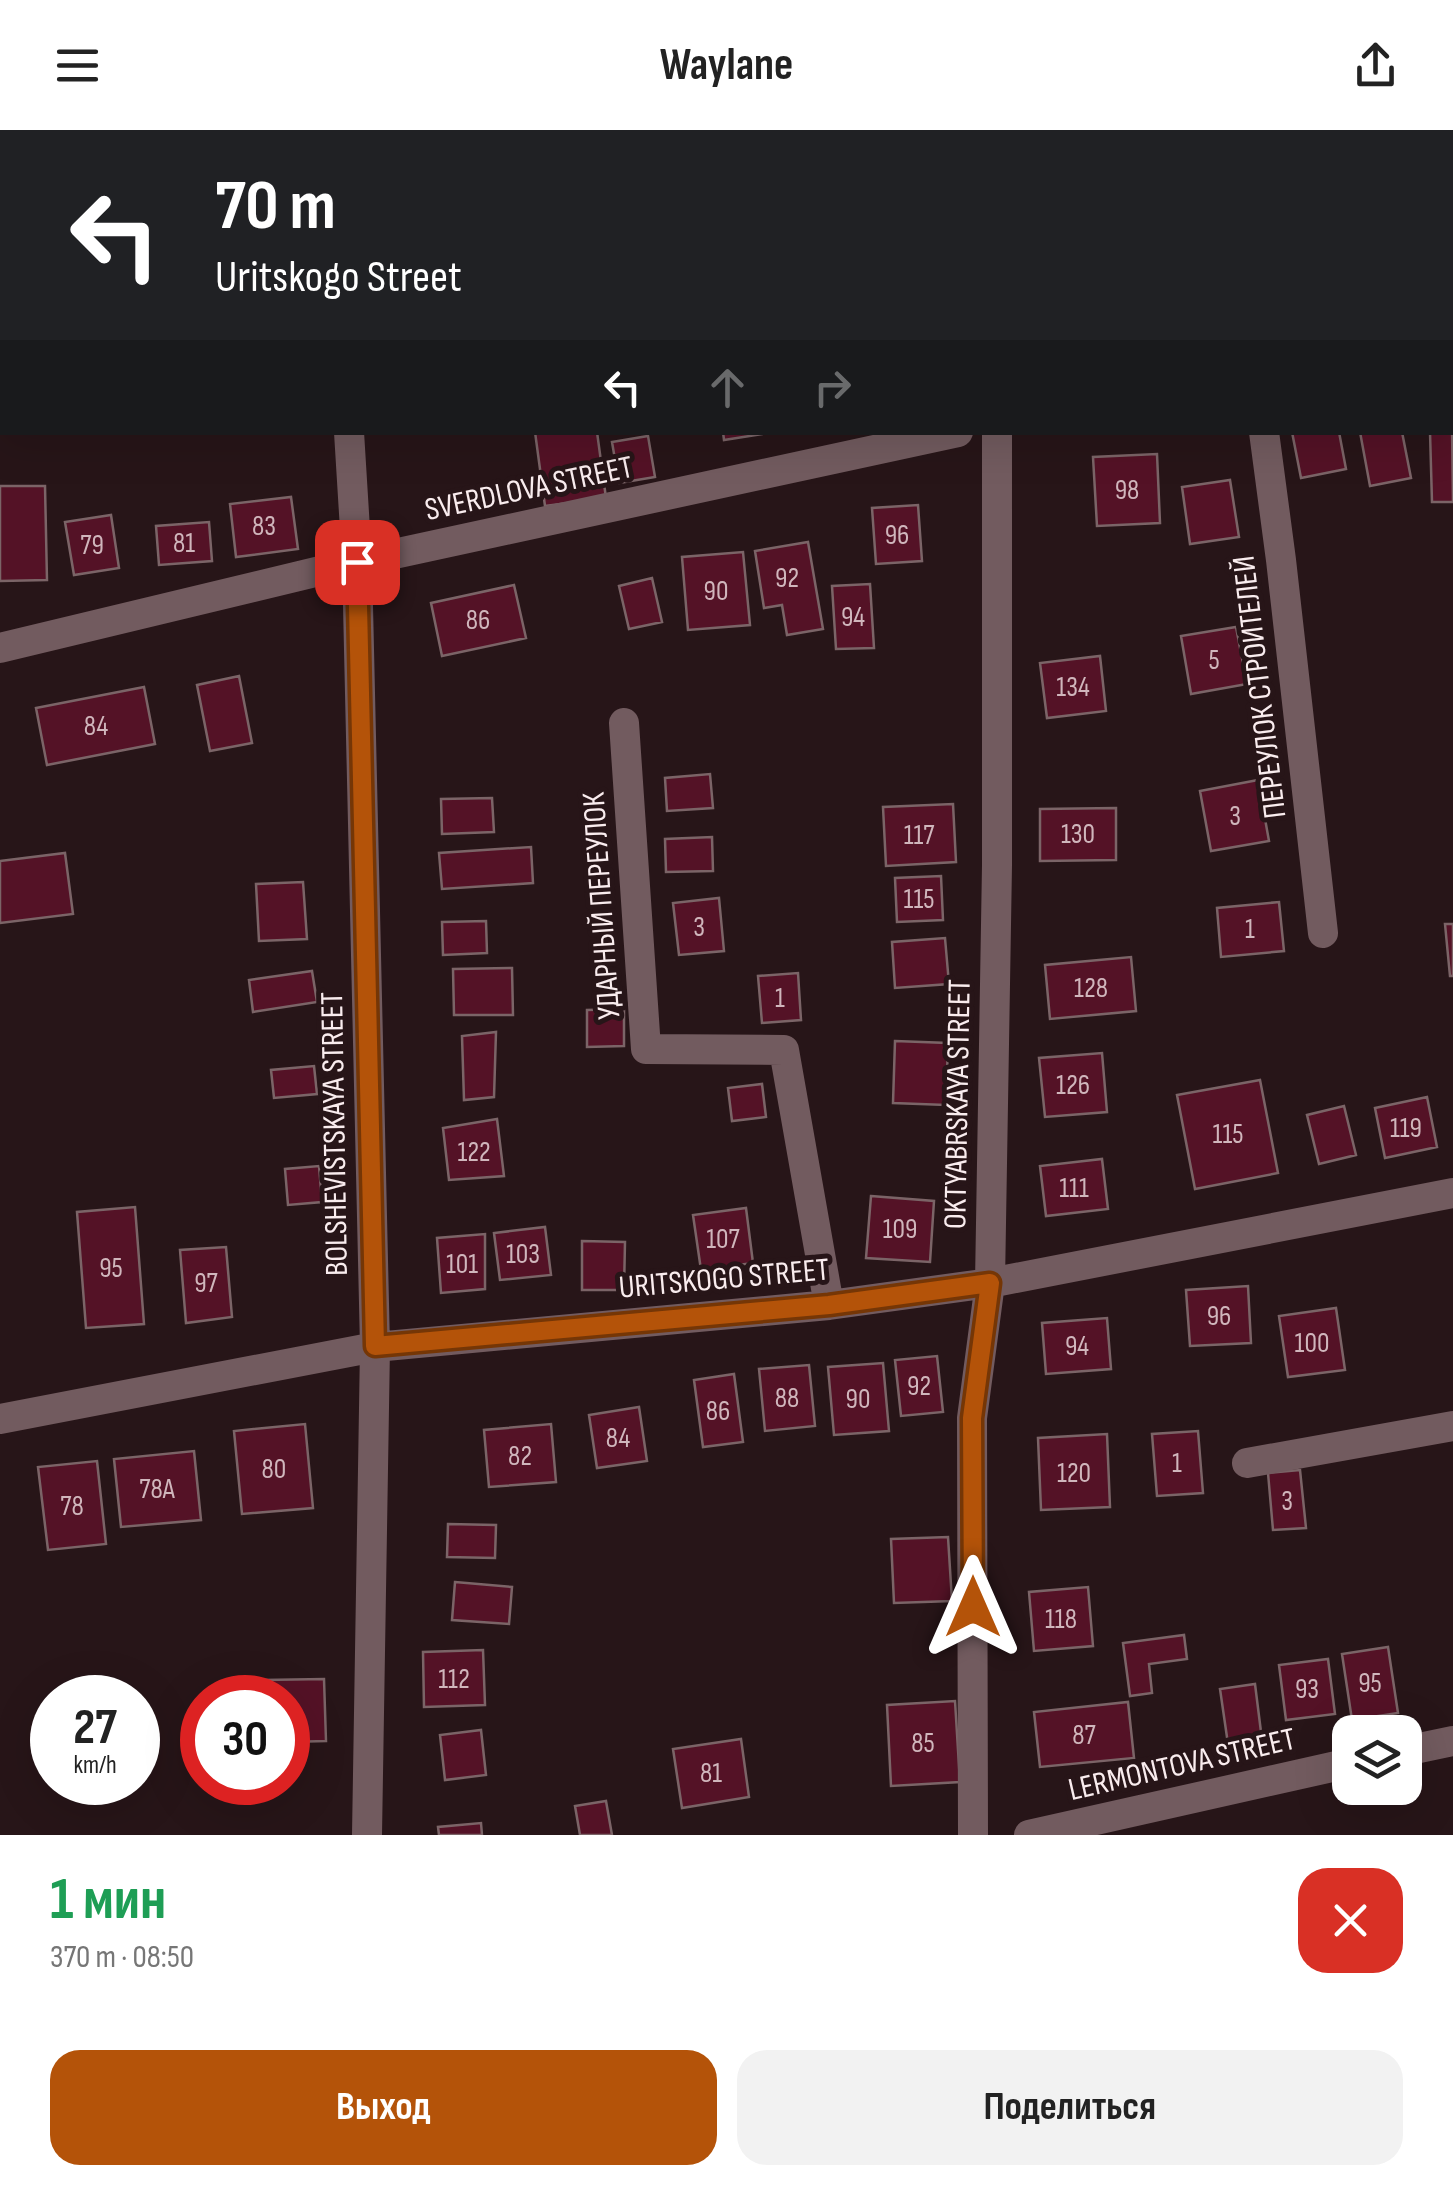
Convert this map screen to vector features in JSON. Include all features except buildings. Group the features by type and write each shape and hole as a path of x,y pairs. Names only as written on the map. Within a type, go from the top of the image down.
{"street":[{"name":"BOLSHEVISTSKAYA STREET","path":"350,435 357,562 375,1346 368,1835"},
{"name":"SVERDLOVA STREET","path":"0,648 357,562 944,435"},
{"name":"OKTYABRSKAYA STREET","path":"973,1835 972,1418 990,1283 997,865 997,435"},
{"name":"ПЕРЕУЛОК СТРОИТЕЛЕЙ","path":"1264,435 1324,934"},
{"name":"УДАРНЫЙ ПЕРЕУЛОК","path":"624,723 646,1049 784,1050 829,1305"},
{"name":"URITSKOGO STREET","path":"0,1419 375,1346 829,1305 990,1283 1453,1193"},
{"path":"1247,1463 1453,1426"},
{"path":"1422,1748 1453,1741"},
{"name":"LERMONTOVA STREET","path":"1029,1835 1332,1767"}],"route":[{"path":"357,562 375,1346 829,1305 990,1283 972,1418 973,1607"}]}
